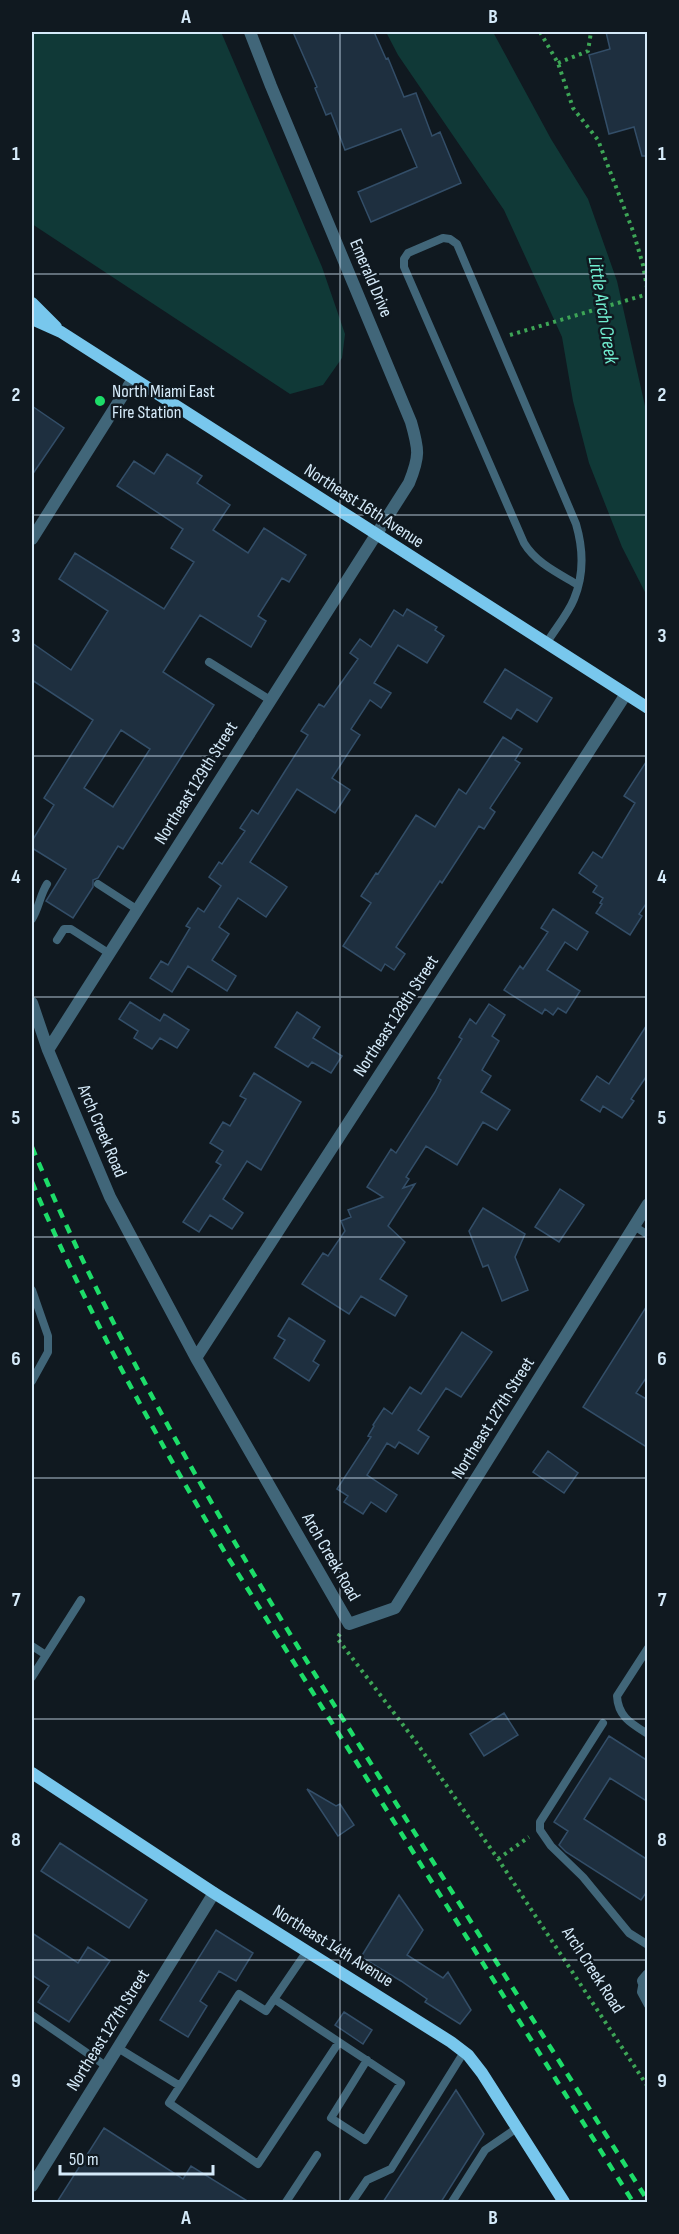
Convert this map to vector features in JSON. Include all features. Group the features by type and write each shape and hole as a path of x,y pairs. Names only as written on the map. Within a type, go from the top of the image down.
{"street":[{"name":"Emerald Drive","path":"250,32 411,422 418,447 417,464 409,483 375,535"},
{"name":"Northeast 16th Avenue","path":"32,303 61,333"},
{"name":"Northeast 16th Avenue","path":"32,320 61,333 648,708"},
{"path":"32,539 133,379"},
{"name":"Northeast 129th Street","path":"48,1050 375,535"},
{"name":"Northeast 128th Street","path":"196,1358 626,694"},
{"name":"Arch Creek Road","path":"32,1003 48,1050 110,1197 196,1358 349,1624"},
{"name":"Northeast 127th Street","path":"349,1624 395,1608 648,1204"},
{"name":"Northeast 14th Avenue","path":"32,1773 214,1893 464,2052 482,2073 564,2202"},
{"name":"Northeast 127th Street","path":"32,2186 214,1893"}],"lane":[{"path":"546,644 574,599 578,585 582,565 582,544 576,524 457,244 450,239 443,238 408,253 404,260 404,267 524,543 538,561 578,585"},
{"path":"209,662 270,700"},
{"path":"32,919 40,895 47,884"},
{"path":"98,884 138,910"},
{"path":"57,940 64,929 71,929 110,954"},
{"path":"634,1226 648,1235"},
{"path":"32,1290 45,1323 48,1352 32,1381"},
{"path":"32,1677 81,1599"},
{"path":"32,1646 46,1655"},
{"path":"648,1648 617,1696 621,1714 627,1721 648,1734"},
{"path":"603,1723 540,1822 540,1830 550,1846 583,1877 629,1933 648,1945"},
{"path":"307,1951 266,2012 239,1994 169,2103 258,2164 339,2042"},
{"path":"645,1978 641,1992 648,2005"},
{"path":"274,1999 367,2060 401,2083 365,2140 331,2118 367,2060"},
{"path":"32,2015 106,2066"},
{"path":"117,2048 180,2086"},
{"path":"352,2202 367,2180 391,2169 464,2052"},
{"path":"452,2202 485,2150 517,2128"},
{"path":"286,2202 317,2155"}],"path":[{"path":"498,339 648,294 643,265 633,231 598,140 573,108 558,63 540,32"},
{"path":"558,63 588,51 591,32"},
{"name":"Arch Creek Road","path":"349,1624 337,1638 416,1742 498,1859 648,2087"},
{"path":"498,1859 540,1830"}],"water":[{"path":"32,32 221,32 322,267 345,334 342,358 323,385 290,394 32,224"},
{"name":"Little Arch Creek","path":"386,32 493,32 551,139 588,199 617,281 647,415 647,596 622,547 589,463 573,401 562,337 504,210 398,55"}],"building":[{"path":"293,32 374,32 386,59 388,58 404,97 416,93 432,136 440,132 461,183 371,222 358,192 417,167 401,129 345,150 331,113 326,115 315,88 317,87"},
{"path":"606,32 648,32 648,156 642,156 634,127 609,134 589,55 610,49"},
{"path":"32,406 64,428 32,475"},
{"path":"167,454 202,476 197,483 230,505 213,530 248,553 264,528 306,555 289,582 282,578 258,616 266,621 251,647 200,615 163,672 214,705 123,849 118,846 98,878 93,880 93,887 73,918 46,901 66,869 32,848 32,841 54,805 44,798 93,720 32,680 32,643 71,670 108,611 59,579 75,553 164,609 194,562 171,548 183,529 117,486 134,461 154,474","holes":["121,730 150,749 113,807 84,788"]},
{"path":"407,609 437,627 435,630 444,636 427,663 398,645 374,683 391,693 381,708 370,700 351,729 360,735 332,778 350,790 335,813 297,789 250,862 287,887 266,917 238,898 219,927 229,934 212,960 236,976 227,991 188,966 172,992 150,978 161,961 168,965 190,928 186,926 198,908 204,912 221,886 209,877 219,862 222,864 245,831 240,828 252,810 258,814 308,735 301,731 319,704 324,707 358,659 350,653 360,639 371,647 394,610 403,616"},
{"path":"505,669 552,698 537,722 517,709 511,719 484,702"},
{"path":"503,737 522,749 515,760 520,763 490,808 495,812 484,829 479,826 396,947 405,954 394,970 385,964 381,971 343,946 371,903 361,896 416,815 435,827 459,789 466,794"},
{"path":"648,759 648,901 639,914 642,916 630,935 596,913 603,898 593,892 597,886 579,873 593,852 602,858 635,803 624,796"},
{"path":"553,909 588,932 577,950 565,942 547,970 580,991 566,1013 558,1008 553,1015 545,1009 542,1014 504,990 520,966 523,969 548,932 541,928"},
{"path":"130,1002 160,1021 164,1014 189,1030 177,1048 160,1038 152,1049 134,1038 138,1031 119,1019"},
{"path":"489,1004 505,1015 492,1036 499,1041 482,1070 491,1076 481,1092 510,1110 497,1130 483,1122 457,1165 426,1146 406,1177 409,1179 403,1188 415,1184 388,1226 405,1242 380,1279 407,1296 395,1316 361,1296 349,1314 302,1284 323,1253 328,1256 345,1231 341,1221 351,1217 348,1210 383,1197 367,1187 391,1149 396,1153 435,1092 441,1080 438,1078 462,1039 459,1037 470,1019 476,1024"},
{"path":"297,1012 320,1027 313,1038 342,1056 331,1073 312,1062 308,1067 275,1047"},
{"path":"648,1023 648,1074 631,1099 634,1101 622,1118 603,1106 600,1112 581,1100 597,1076 609,1084"},
{"path":"254,1073 301,1102 261,1170 247,1161 223,1199 243,1213 232,1229 210,1215 199,1232 183,1222 221,1165 216,1162 223,1151 210,1143 223,1122 230,1126 246,1099 240,1096"},
{"path":"560,1189 584,1205 559,1242 535,1227"},
{"path":"483,1208 525,1234 515,1257 528,1290 502,1301 488,1265 483,1267 469,1231"},
{"path":"648,1304 648,1375 636,1393 648,1400 648,1448 583,1407"},
{"path":"289,1318 325,1341 313,1361 319,1365 309,1381 274,1358 285,1340 278,1336"},
{"path":"462,1332 492,1352 461,1397 446,1388 418,1430 429,1437 418,1454 399,1442 395,1448 387,1443 367,1475 397,1495 386,1512 371,1502 363,1514 344,1502 348,1496 337,1489 371,1437 368,1436 384,1408 392,1414 410,1387 421,1394"},
{"path":"548,1451 578,1473 564,1493 533,1472"},
{"path":"504,1713 518,1735 484,1756 470,1734"},
{"path":"609,1736 648,1761 648,1802 610,1778 584,1819 648,1860 648,1890 641,1900 566,1852 559,1845 568,1831 554,1822"},
{"path":"307,1789 336,1806 340,1804 354,1825 338,1836"},
{"path":"60,1843 147,1900 129,1928 41,1871"},
{"path":"399,1895 423,1930 407,1955 443,1978 448,1972 471,2010 460,2024 425,2002 427,1999 401,1981 361,1957"},
{"path":"216,1930 253,1953 236,1981 219,1971 200,2001 207,2006 188,2037 160,2020"},
{"path":"32,1933 78,1963 88,1947 110,1961 69,2022 38,2002 49,1986 32,1975"},
{"path":"344,2012 372,2030 363,2044 335,2025"},
{"path":"456,2090 484,2134 441,2202 383,2202"},
{"path":"104,2128 183,2179 191,2166 249,2202 57,2202"}],"railway":[{"path":"32,1147 68,1229 147,1388 235,1543 328,1695 648,2201"},
{"path":"32,1182 99,1326 174,1465 227,1556 633,2202"}],"place":[{"name":"North Miami East Fire Station","path":"100,401"}]}
